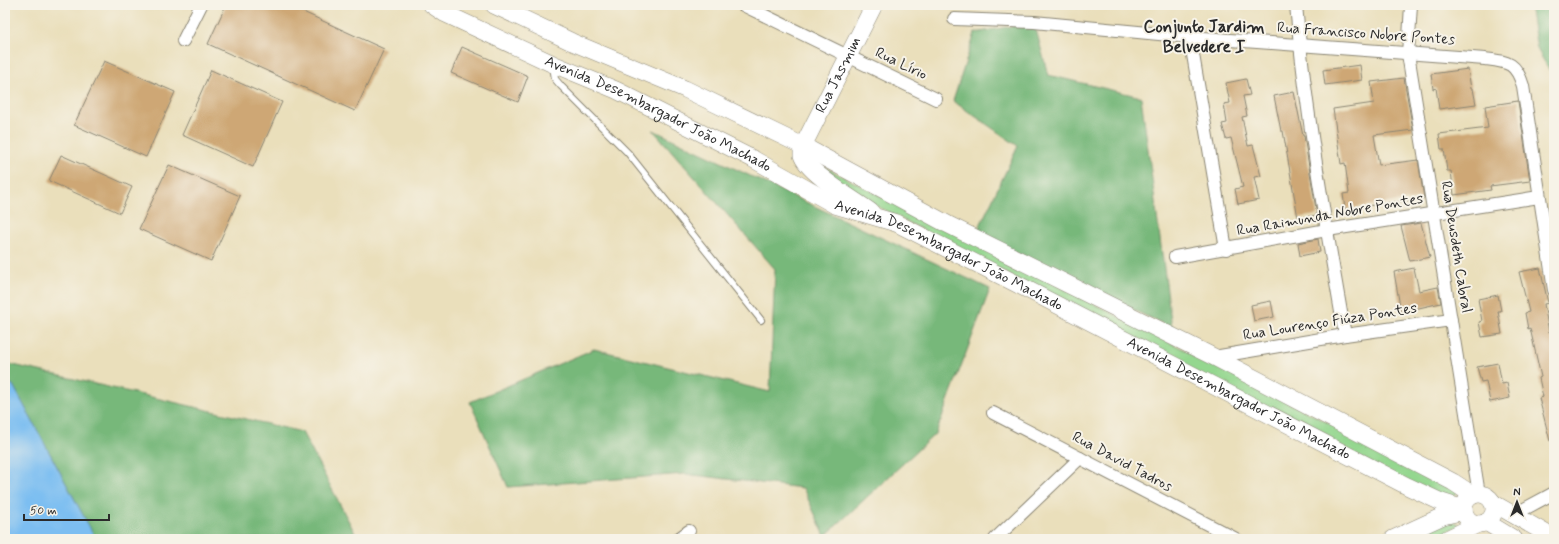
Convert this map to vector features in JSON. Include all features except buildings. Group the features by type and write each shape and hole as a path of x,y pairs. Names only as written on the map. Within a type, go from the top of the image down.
{"street":[{"path":"184,42 201,5"},
{"name":"Avenida Desembargador João Machado","path":"432,5 444,13 553,64 616,90 752,159 835,205 896,224 1015,283 1407,486 1439,501 1474,503 1515,514 1554,538"},
{"name":"Avenida Desembargador João Machado","path":"494,5 572,42 685,89 803,146 947,224 1214,357 1453,482 1474,503"},
{"name":"Rua Lírio","path":"743,5 936,99"},
{"name":"Rua Jasmim","path":"803,146 874,5"},
{"path":"1296,5 1299,46 1327,230 1346,335"},
{"name":"Rua Deusdeth Cabral","path":"1411,5 1408,54 1451,320 1474,503"},
{"name":"Rua Francisco Nobre Pontes","path":"954,19 1034,22 1299,46 1484,58 1509,63 1520,74 1523,86 1554,290"},
{"path":"1190,37 1226,249"},
{"path":"803,146 802,155 811,169 879,218"},
{"name":"Rua Raimunda Nobre Pontes","path":"1175,257 1327,230 1539,197"},
{"name":"Rua Lourenço Fiúza Pontes","path":"1214,357 1346,335 1451,320"},
{"name":"Rua David Tadros","path":"993,413 1236,539"},
{"path":"995,539 1080,458"},
{"path":"1515,514 1554,492"},
{"path":"1474,503 1469,520 1482,523 1514,539"},
{"path":"1393,539 1474,503 1494,512 1482,523 1447,539"},
{"path":"678,539 689,531"}],"lane":[{"path":"553,64 555,79 628,153 761,320"}],"green space":[{"path":"1530,5 1554,5 1554,78 1537,49"},
{"path":"1034,22 1048,75 1141,97 1172,328 975,236 1018,146 953,101 975,33"},
{"path":"653,130 990,289 936,433 825,536 803,488 685,474 508,487 470,402 594,349 770,392 775,269"},
{"path":"822,166 1449,484 1457,492 1456,495 1440,500 831,182"},
{"path":"5,363 302,432 358,539 5,539"},
{"path":"1449,519 1460,525 1431,539 1410,539"}],"water":[{"path":"5,382 13,385 96,539 5,539"}],"district":[{"name":"Conjunto Jardim Belvedere I","path":"1204,37"}]}
